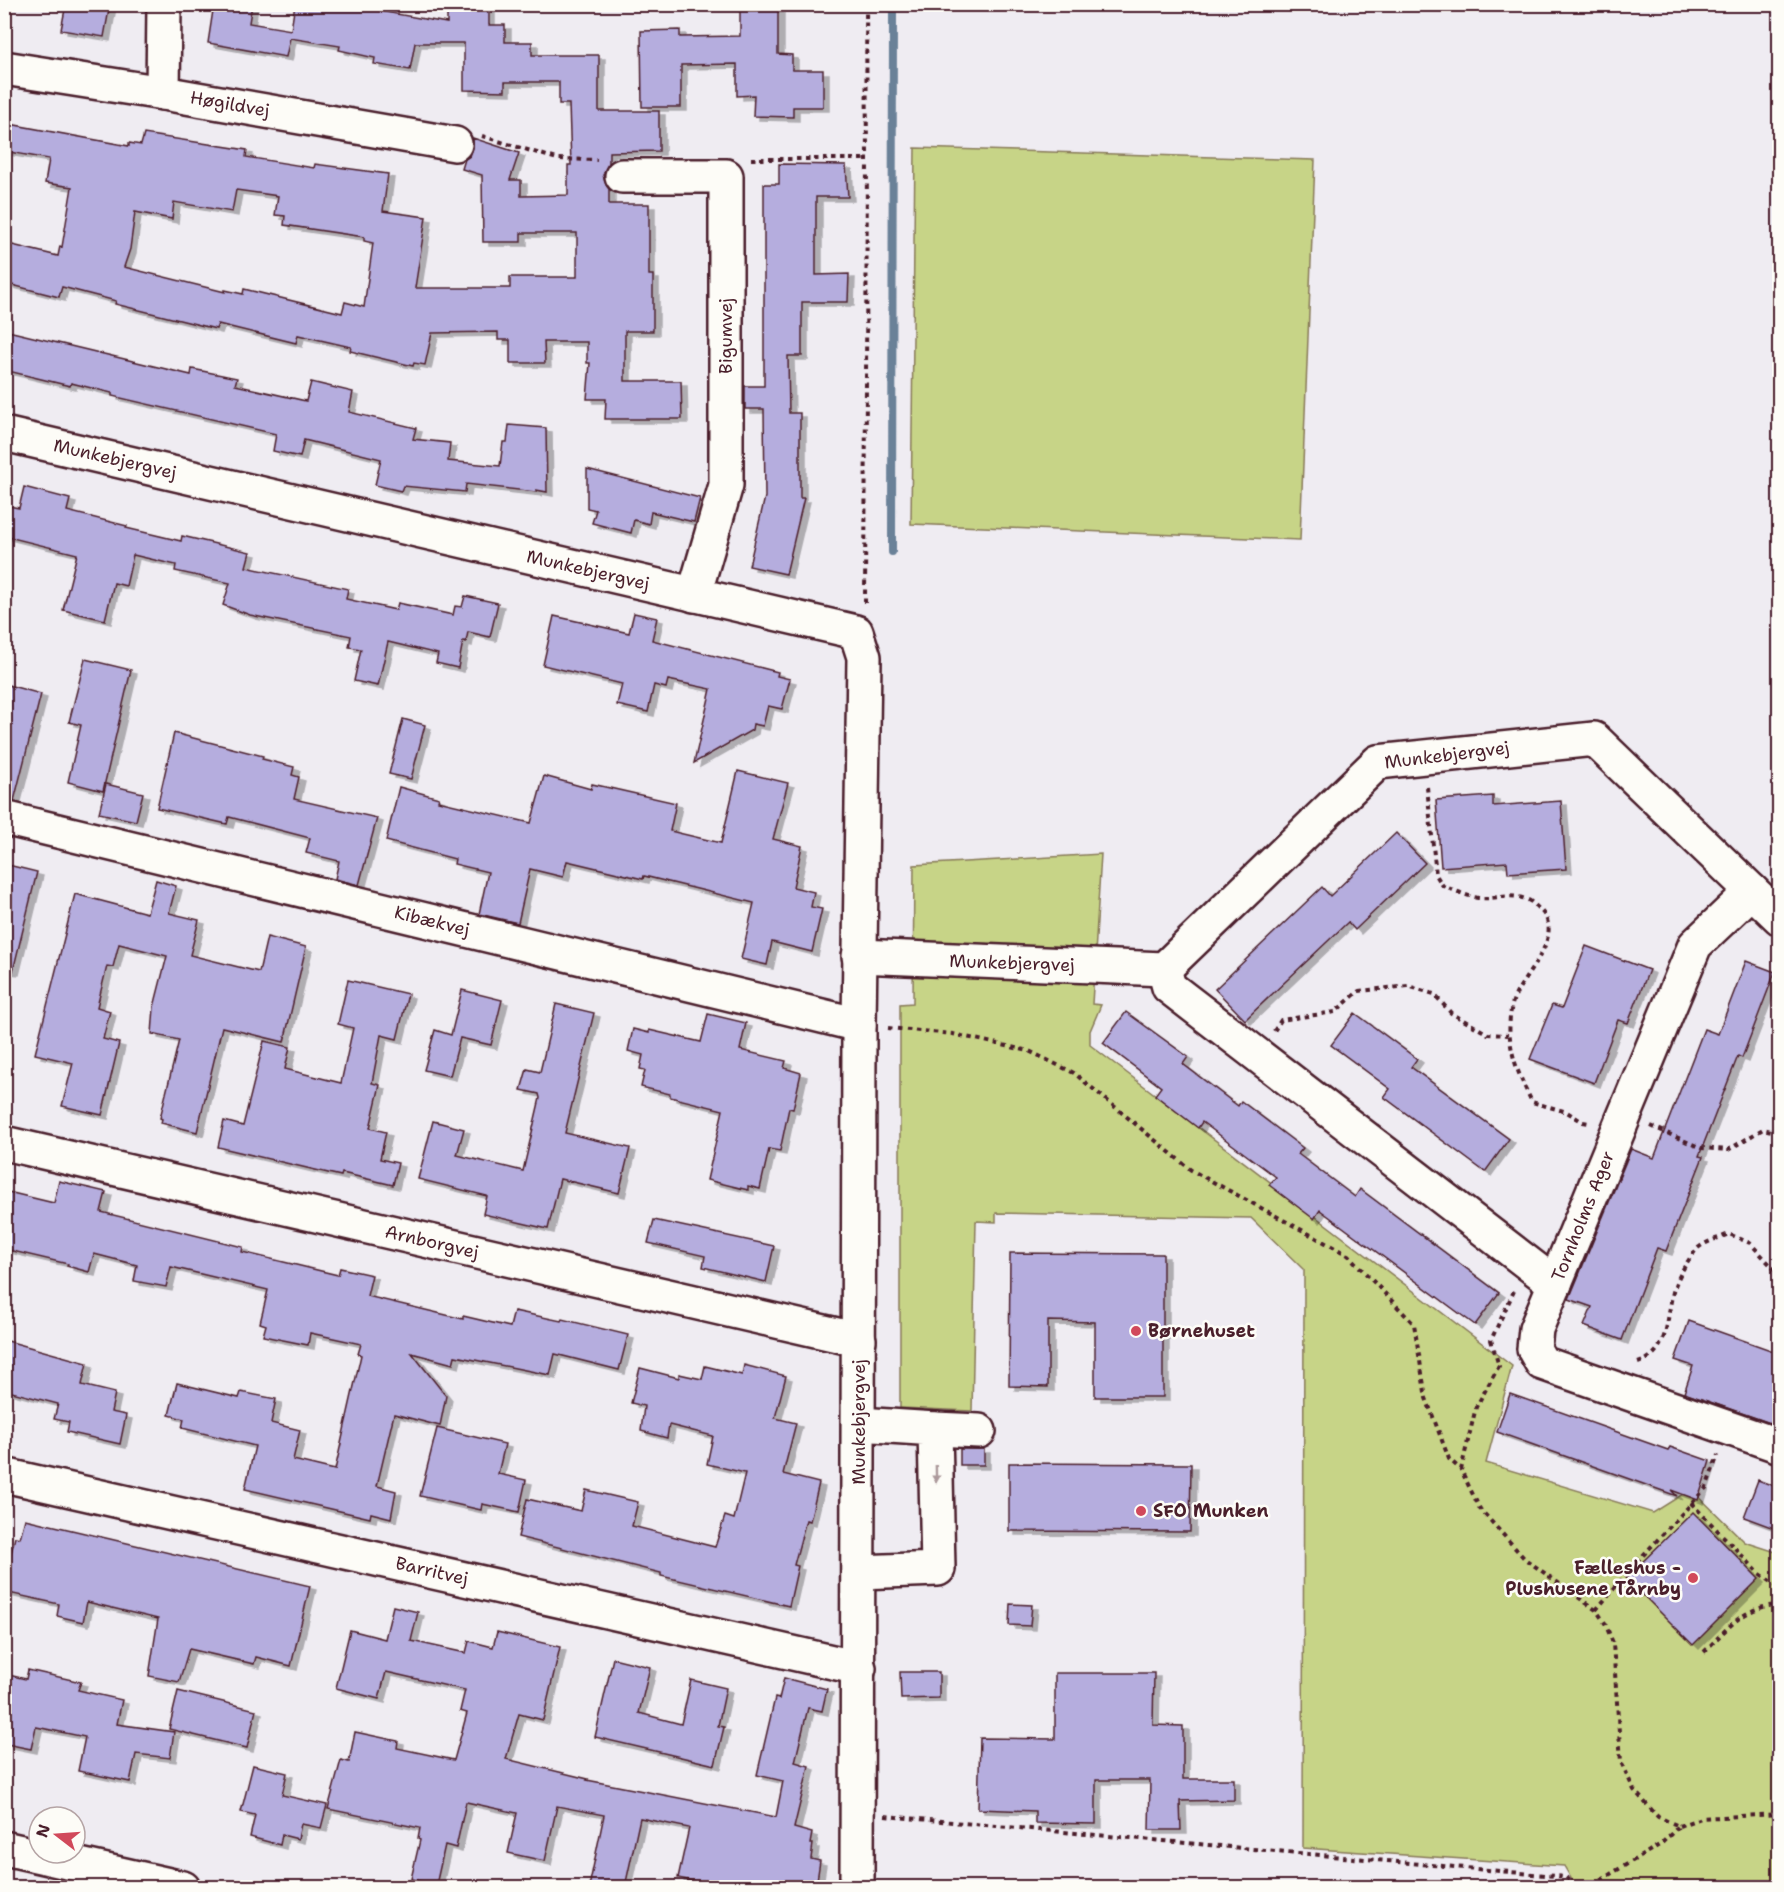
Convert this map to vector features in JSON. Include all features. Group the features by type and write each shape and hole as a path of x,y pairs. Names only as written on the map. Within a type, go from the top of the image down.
{"street":[{"path":"163,93 164,4"},
{"name":"Høgildvej","path":"4,68 455,144"},
{"path":"622,176 726,177"},
{"name":"Bigumvej","path":"694,595 726,485 726,177"},
{"name":"Munkebjergvej","path":"4,434 856,632 864,657 859,956 857,1887"},
{"name":"Munkebjergvej","path":"859,956 1164,969 1378,762 1594,739 1752,891"},
{"name":"Kibækvej","path":"4,818 859,1025"},
{"path":"1752,891 1779,918"},
{"name":"Tornholms Ager","path":"1533,1349 1536,1329 1695,945 1752,891"},
{"path":"1164,969 1169,987 1555,1284"},
{"name":"Arnborgvej","path":"4,1143 859,1340"},
{"path":"1533,1349 1542,1363 1779,1446"},
{"path":"859,1424 979,1431"},
{"path":"859,1572 938,1569 935,1429"},
{"name":"Barritvej","path":"4,1474 859,1668"},
{"path":"4,1848 183,1887"}],"path":[{"path":"856,632 866,603 866,4"},
{"path":"455,144 464,131 557,159 622,161 622,176"},
{"path":"726,177 738,159 867,159"},
{"path":"1424,757 1436,875 1443,886 1479,898 1509,895 1529,900 1545,914 1549,931 1543,951 1512,1003 1508,1035 1517,1071 1532,1102 1567,1112 1583,1122 1602,1126 1625,1115 1701,1148 1728,1150 1763,1129 1779,1133"},
{"path":"1257,1055 1281,1020 1335,1012 1359,991 1408,986 1434,994 1451,1012 1488,1034 1508,1035"},
{"path":"859,1025 953,1034 1029,1051 1074,1073 1191,1170 1348,1255 1414,1324 1426,1398 1449,1459 1461,1470 1480,1509 1525,1559 1596,1610 1605,1623 1613,1643 1621,1761 1634,1790 1658,1817 1679,1826"},
{"path":"1627,1366 1649,1359 1666,1334 1673,1292 1697,1248 1729,1234 1750,1243 1779,1275"},
{"path":"1498,1366 1491,1340 1527,1263"},
{"path":"1461,1470 1476,1407 1498,1366 1533,1349"},
{"path":"1596,1610 1633,1566 1706,1488 1728,1427"},
{"path":"1691,1503 1759,1573 1779,1588"},
{"path":"1704,1652 1738,1618 1764,1605 1779,1605"},
{"path":"858,1814 1566,1877 1578,1887"},
{"path":"1587,1887 1661,1844 1679,1826 1701,1818 1779,1814"}],"green space":[{"path":"915,148 1315,160 1300,540 911,524"},
{"path":"1101,854 1092,1004 1101,1005 1090,1031 1090,1045 1512,1366 1486,1463 1653,1513 1691,1489 1745,1542 1779,1553 1779,1887 1576,1887 1564,1866 1303,1848 1304,1270 1251,1218 996,1213 996,1222 976,1221 972,1411 900,1408 900,1004 913,1003 914,865"}],"building":[{"path":"66,4 110,4 104,37 61,30"},
{"path":"214,4 252,4 249,23 291,30 295,4 386,4 385,12 447,23 447,4 489,4 489,25 505,25 505,42 532,42 532,55 599,55 599,111 659,111 659,151 609,152 609,164 603,175 609,189 609,204 649,204 649,275 653,275 653,331 625,331 625,381 681,381 682,419 605,419 606,399 587,399 590,363 587,363 587,342 544,342 545,363 510,363 510,340 498,340 498,332 432,333 425,365 414,363 413,366 350,351 351,347 298,335 296,343 218,324 216,329 115,304 116,301 62,287 59,297 4,283 4,243 58,256 60,246 62,247 72,187 45,183 49,159 4,151 4,123 129,146 129,143 141,145 144,134 247,150 246,157 314,168 315,164 388,174 383,211 426,217 415,288 510,288 510,277 577,277 577,233 521,233 521,242 483,242 482,175 462,169 465,159 470,156 473,148 473,138 519,153 510,180 521,180 521,196 568,195 568,165 571,165 569,104 559,104 559,82 505,82 505,91 464,90 464,43 415,43 410,70 374,64 375,58 339,50 340,46 290,38 286,57 208,43","holes":["236,190 278,196 275,215 285,216 284,225 364,237 364,241 373,243 364,307 345,302 342,313 244,289 243,294 225,290 225,292 124,267 130,249 135,212 172,219 174,202 232,212"]},
{"path":"740,4 778,4 778,54 792,55 792,70 823,70 823,107 793,107 793,117 753,116 754,95 737,96 737,64 681,65 681,107 642,107 641,31 680,30 680,37 740,36"},
{"path":"779,164 846,165 848,197 816,197 816,275 849,274 848,302 802,302 802,356 788,356 789,413 800,413 800,498 804,498 786,574 749,566 765,497 764,409 745,409 745,386 764,386 764,184 779,184"},
{"path":"4,330 191,375 192,369 237,378 235,385 306,401 311,382 353,392 349,412 416,428 413,439 450,443 448,461 500,466 503,442 507,442 509,425 546,428 547,492 466,484 465,492 403,486 401,491 375,485 381,459 304,440 300,457 273,451 276,434 112,396 112,393 71,383 70,386 4,370"},
{"path":"587,469 700,498 694,522 651,512 649,524 634,520 631,533 592,523 596,510 587,508"},
{"path":"24,487 70,499 67,511 127,526 126,528 181,541 182,536 250,552 246,567 348,589 346,599 396,610 398,603 453,615 455,606 462,607 465,596 498,603 490,637 468,632 466,642 463,641 458,668 436,663 438,654 388,642 378,686 354,681 361,649 349,647 351,636 250,615 223,605 230,583 175,571 176,565 133,555 126,586 114,583 105,620 63,610 77,554 4,536 4,505 19,508"},
{"path":"634,613 657,618 652,640 778,672 777,676 790,679 782,709 768,706 763,726 753,724 752,730 694,763 711,689 668,680 666,688 654,685 648,712 617,705 622,684 543,665 554,616 629,633"},
{"path":"85,659 131,670 103,791 68,782 81,725 69,722"},
{"path":"8,685 41,694 14,801 4,800 4,698"},
{"path":"403,719 425,725 411,779 389,774"},
{"path":"174,733 263,756 262,759 294,767 292,775 299,777 294,799 377,818 359,885 335,879 339,861 306,853 310,838 229,817 227,824 157,808"},
{"path":"738,771 788,783 773,839 802,846 793,887 814,892 811,907 822,909 812,952 772,942 767,965 741,959 754,903 644,876 643,879 567,861 563,877 530,869 518,923 479,914 488,872 454,864 455,859 386,841 399,787 439,798 438,801 531,823 544,776 591,789 592,784 676,803 670,831 721,843"},
{"path":"106,784 143,793 136,821 99,813"},
{"path":"1493,796 1493,806 1561,801 1566,869 1508,873 1507,862 1441,867 1436,800"},
{"path":"1396,833 1425,863 1355,930 1348,922 1245,1020 1215,989 1322,887 1330,896"},
{"path":"4,864 37,872 13,971 4,970"},
{"path":"156,880 176,886 169,913 199,920 190,955 259,972 267,937 306,947 284,1042 222,1027 197,1132 161,1123 160,1118 179,1040 152,1034 154,1007 167,956 119,944 113,967 107,966 97,1007 110,1011 103,1039 119,1043 102,1115 62,1106 73,1063 35,1054 75,894 147,913"},
{"path":"1586,946 1649,970 1628,1023 1618,1020 1594,1083 1530,1059 1552,1005 1562,1008"},
{"path":"1746,961 1775,972 1742,1058 1738,1056 1699,1156 1703,1157 1666,1251 1657,1248 1622,1340 1584,1326 1592,1307 1569,1299 1631,1149 1654,1158 1704,1029 1718,1034"},
{"path":"348,980 408,994 397,1039 381,1035 372,1083 380,1085 370,1128 386,1132 380,1159 398,1163 393,1185 342,1173 341,1176 218,1147 224,1121 243,1126 264,1041 290,1047 285,1069 341,1083 353,1028 338,1024"},
{"path":"462,990 502,1000 491,1045 460,1038 450,1076 424,1070 435,1030 451,1035"},
{"path":"556,1004 594,1013 565,1133 630,1148 619,1193 560,1179 548,1229 483,1214 487,1196 418,1179 433,1121 464,1129 457,1155 523,1171 540,1098 539,1094 521,1090 527,1069 540,1072"},
{"path":"1126,1012 1188,1057 1183,1064 1238,1106 1241,1101 1303,1148 1298,1154 1355,1197 1360,1189 1499,1293 1475,1325 1320,1210 1314,1219 1269,1185 1276,1177 1202,1122 1198,1128 1155,1095 1161,1087 1103,1043"},
{"path":"1355,1013 1417,1059 1411,1067 1509,1139 1485,1172 1384,1097 1390,1089 1331,1045"},
{"path":"708,1014 746,1023 740,1050 786,1061 784,1068 801,1073 793,1109 789,1108 780,1151 769,1149 760,1189 748,1186 748,1190 707,1180 723,1110 641,1087 645,1070 640,1069 643,1055 628,1051 633,1029 649,1033 649,1030 701,1042"},
{"path":"59,1181 106,1192 101,1212 243,1247 242,1252 338,1275 340,1268 372,1275 367,1296 463,1319 463,1316 510,1327 514,1311 561,1321 562,1319 628,1335 619,1370 555,1354 550,1375 455,1356 453,1364 412,1353 446,1396 440,1426 394,1414 377,1486 396,1491 391,1518 371,1513 370,1518 245,1489 255,1446 182,1428 184,1419 169,1415 177,1383 239,1398 241,1392 276,1399 271,1423 300,1430 293,1460 335,1470 361,1355 358,1354 361,1344 310,1333 308,1345 263,1336 266,1325 260,1323 268,1290 171,1267 166,1287 134,1281 137,1265 94,1254 89,1272 67,1266 68,1264 4,1249 4,1191 54,1203"},
{"path":"654,1220 774,1246 766,1282 703,1267 705,1256 648,1243"},
{"path":"1010,1253 1163,1254 1163,1397 1095,1397 1095,1322 1048,1321 1048,1387 1009,1386"},
{"path":"1689,1321 1779,1353 1779,1426 1684,1393 1693,1366 1675,1360"},
{"path":"4,1340 87,1363 82,1385 115,1393 111,1412 126,1415 120,1444 67,1432 69,1422 54,1419 58,1404 4,1390"},
{"path":"744,1365 786,1376 775,1418 796,1423 783,1474 819,1483 810,1521 806,1520 794,1565 798,1566 789,1606 661,1576 661,1573 518,1537 527,1499 581,1511 586,1490 638,1502 632,1526 715,1547 725,1516 734,1519 745,1473 707,1464 713,1436 669,1425 667,1438 641,1431 644,1406 631,1403 640,1368 679,1378 679,1374 702,1379 705,1366 742,1375"},
{"path":"1510,1394 1668,1450 1670,1447 1710,1461 1698,1500 1671,1490 1677,1496 1497,1432"},
{"path":"437,1428 505,1444 498,1474 526,1480 519,1512 482,1504 481,1510 420,1496"},
{"path":"960,1449 984,1449 984,1465 960,1465"},
{"path":"1009,1463 1191,1464 1190,1532 1009,1531"},
{"path":"1758,1480 1779,1488 1779,1530 1744,1517"},
{"name":"Fælleshus - Plushusene Tårnby","path":"1693,1512 1759,1579 1693,1645 1626,1578"},
{"path":"25,1519 310,1586 291,1666 256,1657 254,1664 189,1649 179,1682 149,1676 158,1619 87,1602 83,1622 57,1616 59,1604 4,1592 4,1560 9,1561 15,1537 20,1538"},
{"path":"1010,1604 1032,1605 1030,1626 1009,1625"},
{"path":"393,1606 418,1612 411,1641 466,1653 469,1641 493,1647 497,1632 560,1647 543,1720 519,1714 506,1759 587,1780 776,1817 783,1781 757,1775 775,1698 779,1699 784,1678 827,1689 822,1711 808,1708 795,1762 809,1766 794,1828 812,1833 811,1859 820,1861 816,1887 780,1887 743,1882 742,1887 720,1887 678,1878 689,1828 640,1818 625,1887 589,1887 604,1815 557,1806 545,1861 508,1853 517,1813 466,1802 456,1848 445,1845 436,1885 411,1879 420,1840 418,1839 420,1828 328,1809 341,1760 349,1762 355,1732 398,1741 397,1748 454,1760 467,1713 460,1711 465,1690 386,1672 379,1699 336,1688 350,1630 385,1639"},
{"path":"613,1658 650,1667 639,1713 681,1724 691,1680 726,1688 718,1726 724,1727 715,1765 595,1737"},
{"path":"28,1670 81,1682 78,1690 122,1700 117,1724 174,1732 170,1758 136,1754 130,1782 78,1771 85,1737 36,1727 31,1749 6,1744 10,1727 4,1726 4,1674 26,1679"},
{"path":"900,1672 939,1672 939,1698 901,1699"},
{"path":"1055,1673 1154,1673 1153,1725 1183,1726 1183,1779 1234,1779 1234,1800 1180,1801 1181,1830 1149,1830 1150,1780 1096,1780 1096,1824 1035,1823 1035,1811 978,1809 980,1738 1055,1739"},
{"path":"178,1691 256,1710 247,1748 169,1729"},
{"path":"253,1765 287,1773 282,1795 327,1805 321,1828 301,1824 298,1839 282,1835 280,1845 250,1837 255,1815 241,1812"}],"waterway":[{"path":"892,552 893,4"}],"place":[{"name":"Børnehuset","path":"1136,1331"},
{"name":"SFO Munken","path":"1141,1511"},
{"name":"Fælleshus - Plushusene Tårnby","path":"1693,1578"}]}
